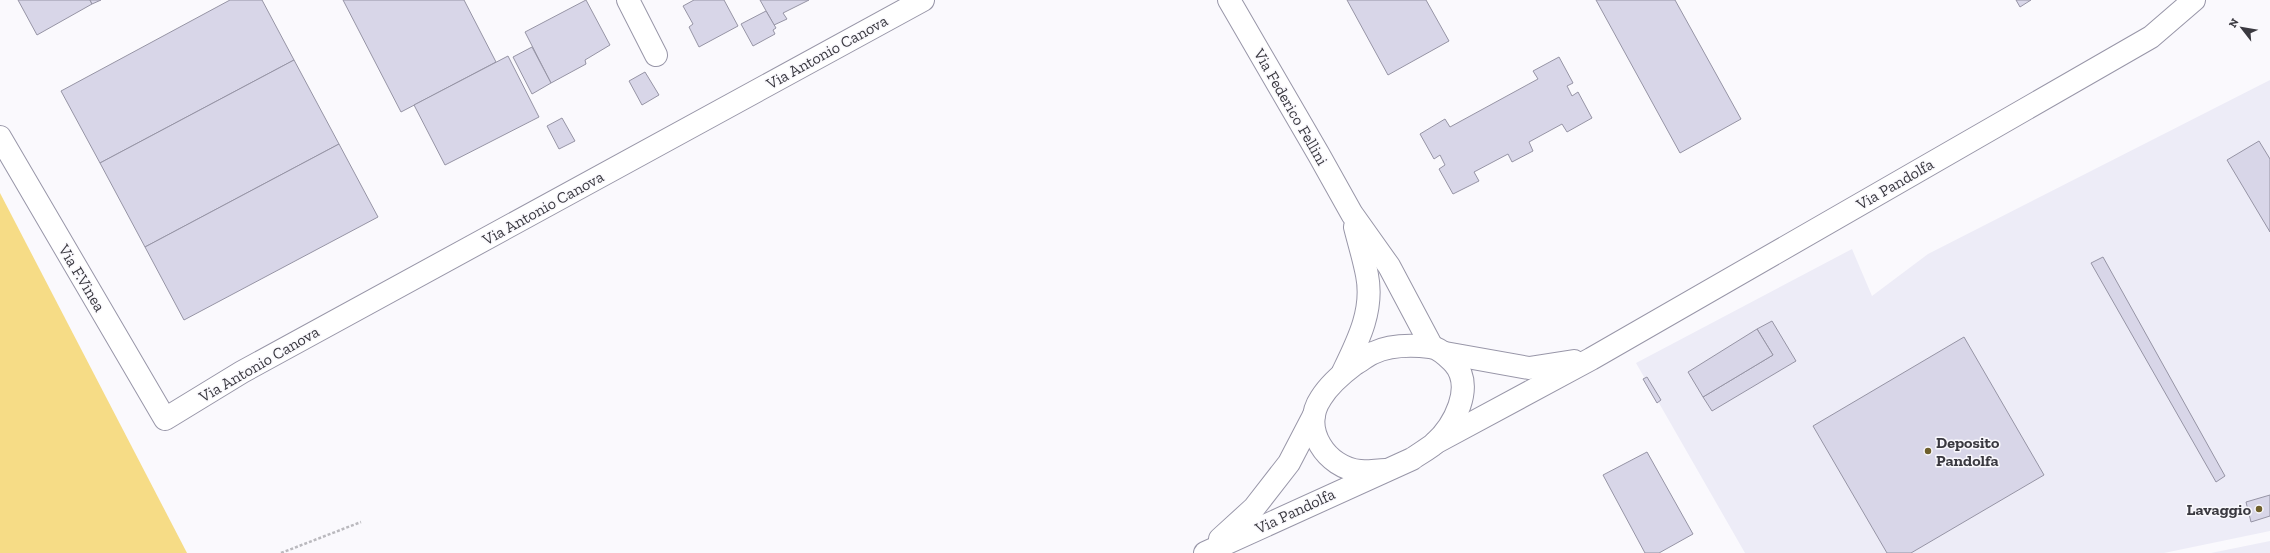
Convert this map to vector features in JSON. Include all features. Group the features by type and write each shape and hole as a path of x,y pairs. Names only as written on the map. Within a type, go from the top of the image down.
{"street":[{"path":"628,0 656,55"},
{"name":"Via Antonio Canova","path":"165,419 242,372 923,0"},
{"name":"Via Federico Fellini","path":"1228,0 1320,155 1352,214 1389,266 1439,350"},
{"name":"Via Pandolfa","path":"1204,553 1412,459 1435,443 1590,359 2151,37 2194,0"},
{"name":"Via F.Vinea","path":"0,137 165,419"},
{"name":"Via Federico Fellini","path":"1343,373 1361,335 1368,307 1368,276 1352,214"},
{"name":"Via Pandolfa","path":"1204,553 1258,502 1289,463 1314,415 1320,398 1343,373 1373,352 1410,345 1529,368 1590,359"},
{"name":"Via Pandolfa","path":"1435,443 1454,418 1464,391 1458,368 1439,350"},
{"name":"Via Pandolfa","path":"1314,415 1314,433 1323,452 1337,464 1360,471 1385,470"}],"path":[{"path":"281,553 361,522"}],"shaded area":[{"path":"2270,80 2270,531 2164,553 1745,553 1636,363 1852,249 1872,296 1928,254"},
{"path":"0,193 187,553 0,553"},
{"path":"2270,541 2270,553 2211,553"}],"building":[{"path":"18,0 90,0 92,4 37,35"},
{"path":"90,0 101,0 92,4"},
{"path":"230,0 262,0 294,60 100,163 61,91"},
{"path":"343,0 464,0 496,62 401,112"},
{"path":"586,0 610,45 585,60 586,64 551,83 525,32"},
{"path":"694,0 724,0 738,26 699,47 689,27 693,24 683,6"},
{"path":"760,0 809,0 783,13 787,19 774,25"},
{"path":"1347,0 1426,0 1449,41 1388,75"},
{"path":"1596,0 1675,0 1741,119 1680,153"},
{"path":"2016,0 2031,0 2020,7"},
{"path":"766,11 776,28 773,30 775,34 753,46 741,24"},
{"path":"532,47 551,83 532,94 513,57"},
{"path":"508,56 539,117 445,165 414,105"},
{"path":"1559,57 1573,83 1567,86 1572,96 1578,92 1592,118 1567,132 1562,124 1529,142 1533,151 1512,162 1508,154 1474,172 1479,181 1453,194 1439,169 1445,165 1440,155 1434,159 1420,134 1445,119 1450,127 1538,79 1533,71"},
{"path":"294,60 339,144 145,247 100,163"},
{"path":"645,72 659,95 642,105 629,81"},
{"path":"562,118 575,141 559,149 547,126"},
{"path":"2259,141 2270,159 2270,232 2227,160"},
{"path":"339,144 378,217 184,320 145,247"},
{"path":"2103,257 2225,476 2216,482 2091,263"},
{"path":"1772,321 1796,361 1712,411 1703,397 1773,355 1757,329"},
{"path":"1757,329 1773,355 1703,397 1688,372"},
{"name":"Deposito Pandolfa","path":"1964,337 2044,475 1911,553 1887,553 1813,426"},
{"path":"1647,377 1661,400 1657,403 1643,379"},
{"path":"1647,452 1693,534 1659,553 1645,553 1603,475"},
{"name":"Lavaggio","path":"2270,495 2270,516 2251,522 2246,502"}],"place":[{"name":"Deposito Pandolfa","path":"1928,451"},
{"name":"Lavaggio","path":"2259,509"}]}
